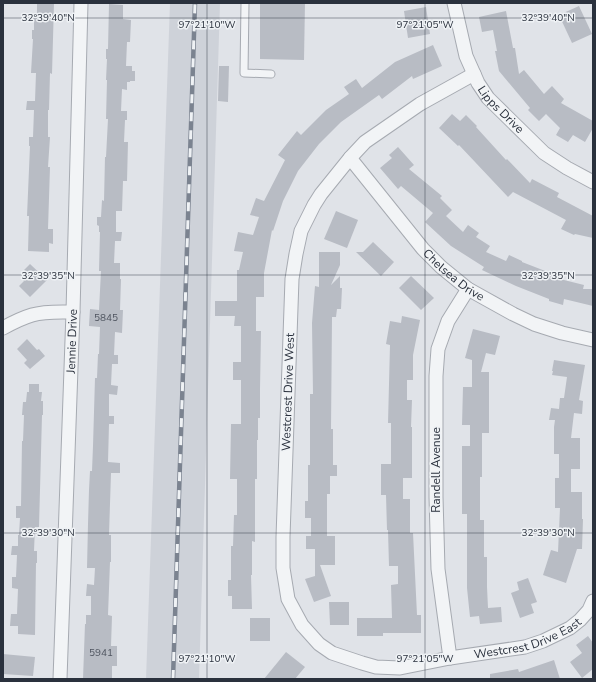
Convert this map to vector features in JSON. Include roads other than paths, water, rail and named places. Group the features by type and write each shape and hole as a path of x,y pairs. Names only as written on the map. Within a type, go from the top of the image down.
{"street":[{"name":"Jennie Drive","path":"60,679 73,312 81,3"},
{"name":"Lipps Drive","path":"454,3 466,56 478,83 488,98 544,152 566,168 593,182"},
{"name":"Westcrest Drive West","path":"450,658 400,668 362,663 332,653 320,644 302,625 288,599 283,568 283,537 292,279 301,231 321,194 350,158 365,142 420,104 474,74"},
{"name":"Chelsea Drive","path":"350,158 423,249 441,267 468,289 534,324 562,333 593,340"},
{"name":"Randell Avenue","path":"450,658 438,569 436,497 436,376 438,349 448,321 468,289"},
{"path":"3,328 18,320 33,315 55,312 73,312"},
{"name":"Westcrest Drive East","path":"450,658 525,647 543,641 570,628 589,610 593,602"}],"lane":[{"path":"245,3 244,73 272,74"}],"railway":[{"path":"173,679 195,3"}]}
